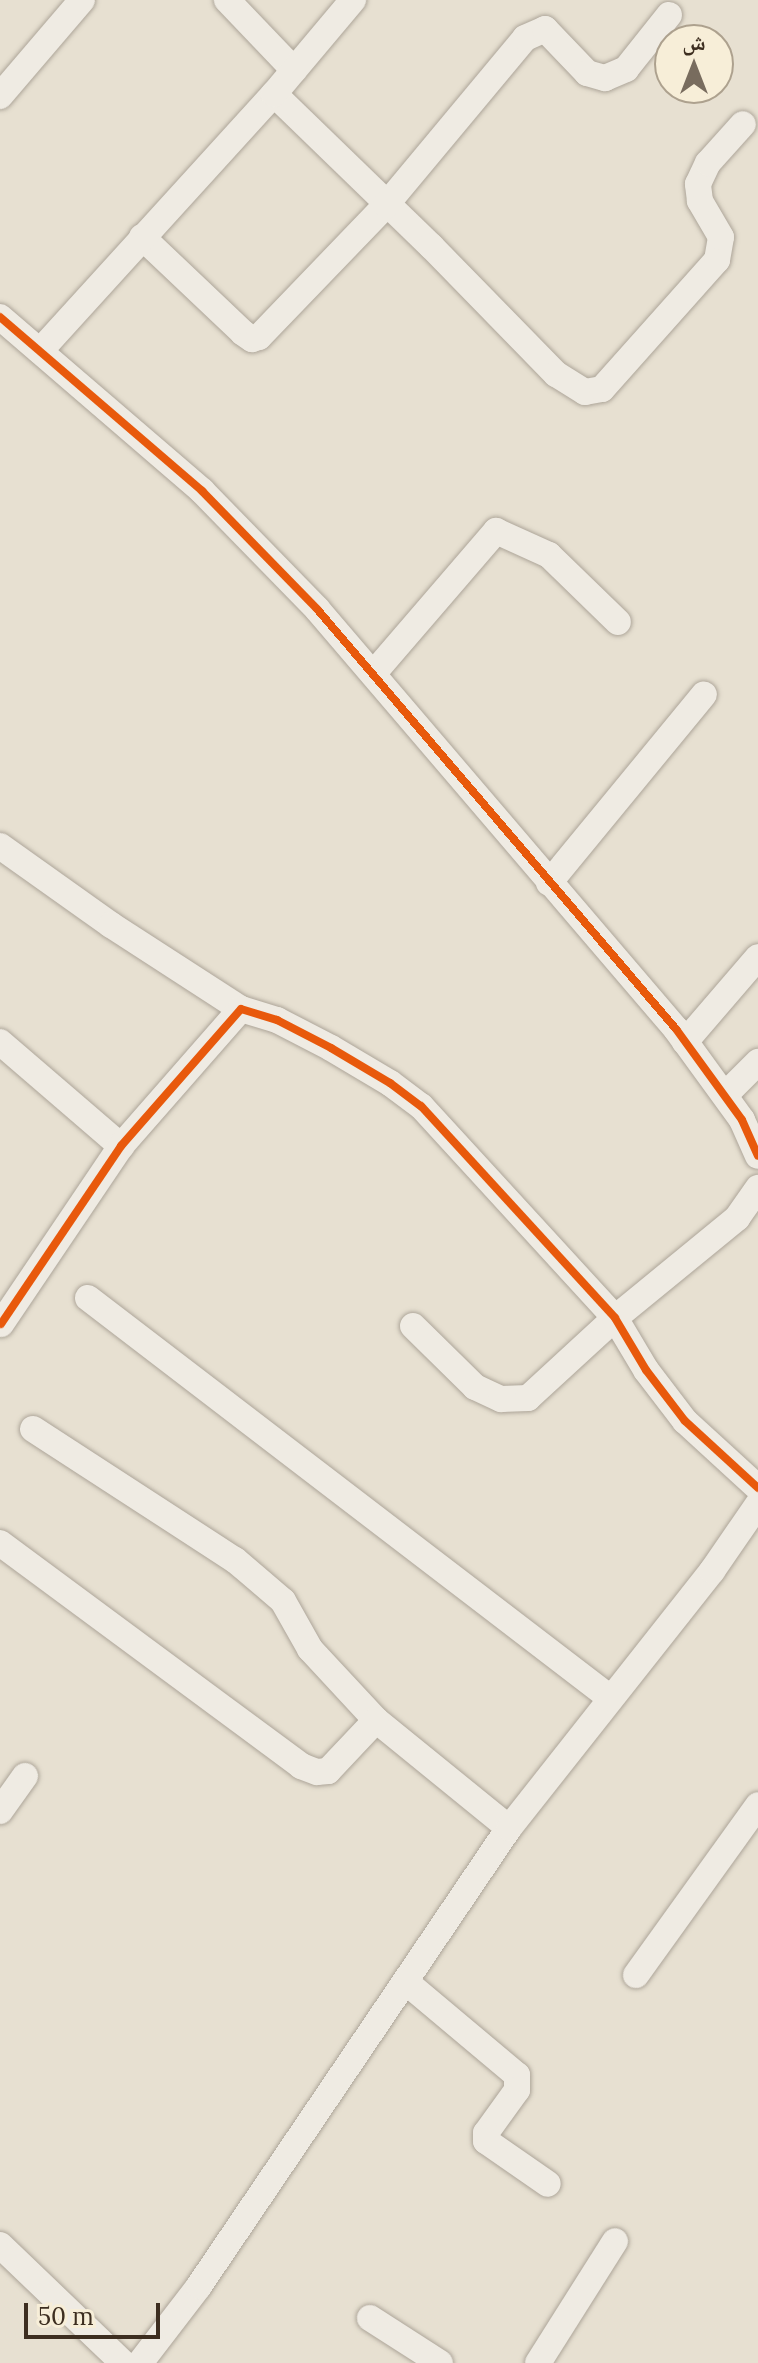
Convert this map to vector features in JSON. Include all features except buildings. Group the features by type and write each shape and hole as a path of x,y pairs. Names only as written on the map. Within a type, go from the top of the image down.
{"street":[{"path":"0,96 82,0"},
{"path":"227,0 294,70"},
{"path":"40,351 274,94 353,0"},
{"path":"142,237 252,339 266,333 386,205 536,30 545,29 587,73 605,78 626,69 669,15"},
{"path":"274,94 431,246 556,374 576,389 593,393 602,389 717,260 721,237 700,201 698,184 708,163 743,124"},
{"path":"3,326 40,351 202,491 317,609 685,1042 742,1120 758,1156"},
{"path":"373,674 496,531 549,555 618,622"},
{"path":"549,883 704,694"},
{"path":"0,846 111,925 241,1009 277,1020 331,1048 390,1083 421,1106 615,1318 646,1370 685,1421 758,1488"},
{"path":"685,1042 758,957"},
{"path":"1,1324 121,1146 241,1009"},
{"path":"0,1042 121,1146"},
{"path":"725,1095 758,1062"},
{"path":"413,1326 475,1387 501,1399 516,1401 528,1398 615,1318 737,1218 758,1188"},
{"path":"88,1298 609,1697"},
{"path":"33,1429 235,1560 283,1601 310,1649 376,1720 509,1828"},
{"path":"140,2363 199,2286 509,1828 609,1697 712,1571 758,1504"},
{"path":"0,1543 301,1766 317,1772 328,1771 376,1720"},
{"path":"0,1811 25,1776"},
{"path":"636,1975 758,1805"},
{"path":"406,1982 517,2075 517,2090 486,2133 486,2141 548,2184"},
{"path":"538,2363 615,2241"},
{"path":"0,2245 123,2363"},
{"path":"370,2318 440,2363"}],"cycle path":[{"path":"0,317 202,491 317,609 676,1029 742,1120 758,1156"},
{"path":"1,1324 121,1146 241,1009 277,1020 331,1048 390,1083 421,1106 615,1318 646,1370 685,1421 758,1488"}]}
